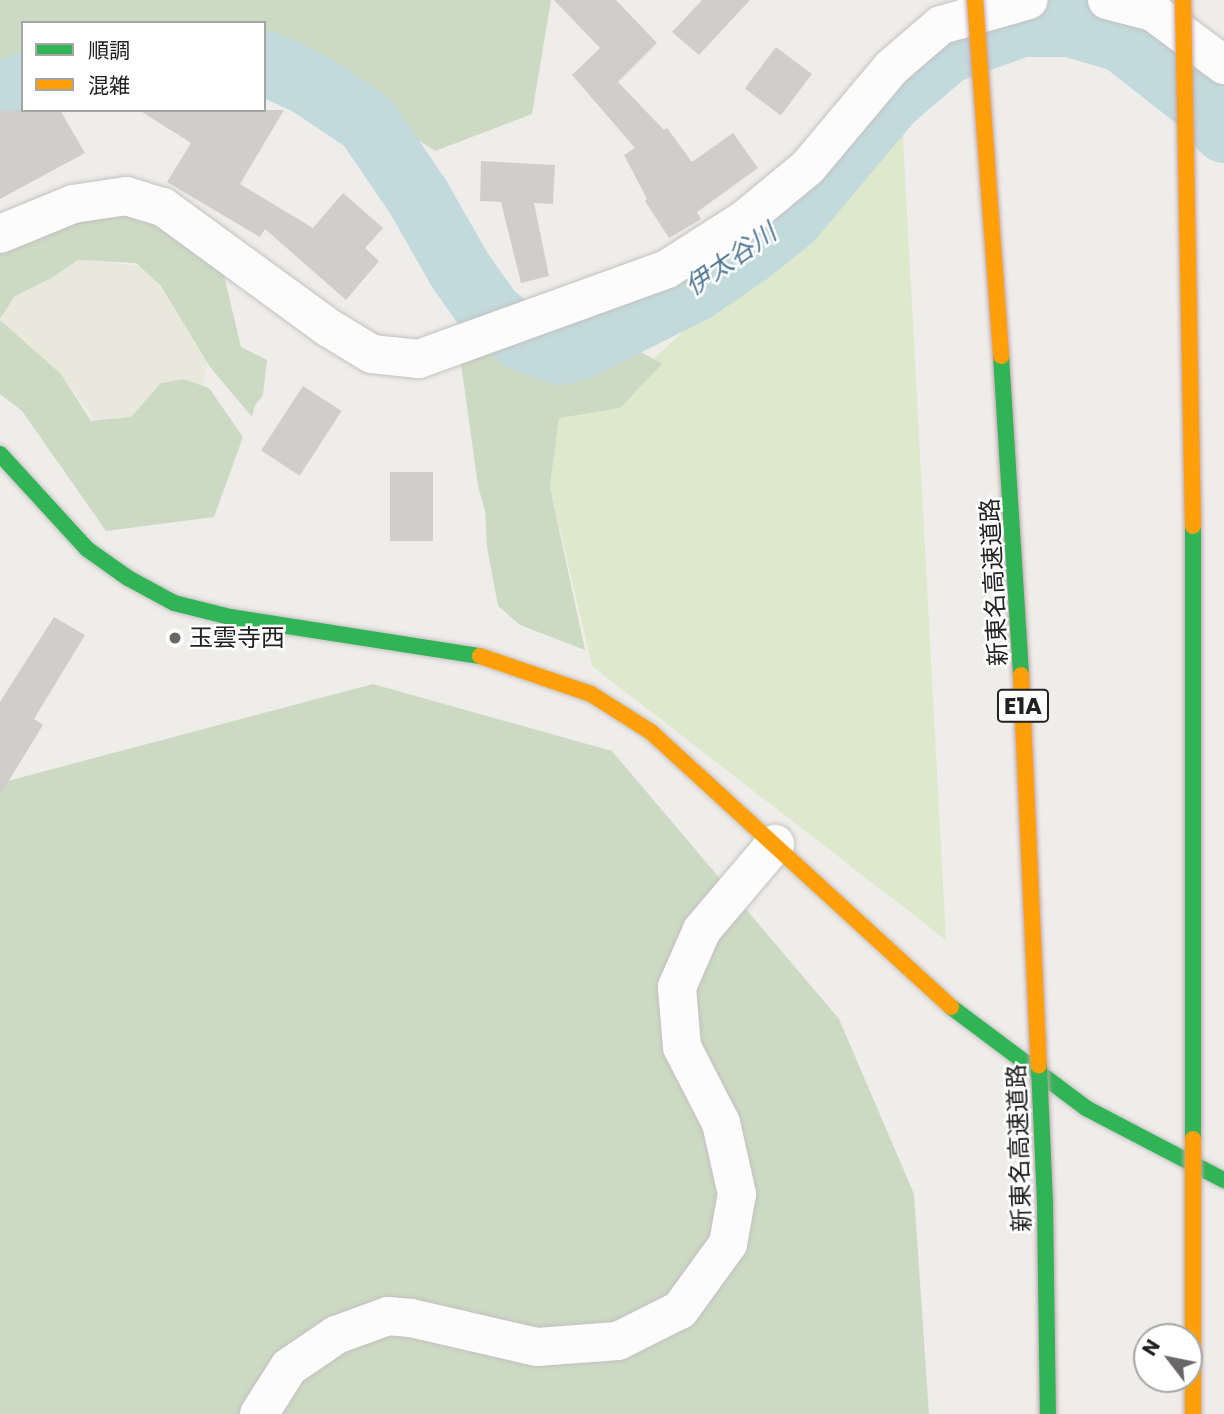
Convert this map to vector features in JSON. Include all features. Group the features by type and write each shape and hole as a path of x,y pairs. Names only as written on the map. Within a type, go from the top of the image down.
{"main road":[{"name":"新東名高速道路","path":"975,0 1015,539 1045,1204 1048,1414"},
{"path":"1183,0 1194,593 1193,1414"},
{"path":"0,454 51,513 87,549 128,578 174,603 230,617 490,658 592,694 651,732 960,1015 1021,1062 1086,1108 1224,1180"}],"street":[{"path":"0,234 73,204 126,196 163,207 329,328 372,354 419,359 667,269 744,220 808,167 891,68 941,25 1029,0"},
{"path":"1107,0 1153,12 1224,65"},
{"path":"258,1414 289,1367 336,1335 388,1316 411,1318 537,1347 618,1341 680,1310 728,1244 737,1194 721,1123 682,1047 677,987 702,930 775,844"}],"shaded area":[{"path":"78,259 140,266 164,290 207,362 203,385 170,382 133,422 96,421 61,374 0,320 15,296 53,277"}],"green space":[{"path":"0,0 551,0 532,114 435,151 326,81 266,56 266,21 21,21 21,56 0,59"},
{"path":"902,118 946,940 592,666 550,487 559,417 620,408 653,359 811,217"},
{"path":"56,211 140,216 175,226 221,263 241,347 267,360 263,395 255,405 252,417 210,367 161,286 136,263 78,260 53,277 15,296 0,319 0,250"},
{"path":"0,320 61,374 91,421 131,417 161,383 183,379 209,388 243,437 214,517 106,531 22,411 0,394"},
{"path":"585,320 662,364 620,408 559,418 550,487 585,650 520,625 498,606 461,364"},
{"path":"373,684 612,751 839,1019 914,1194 929,1414 0,1414 0,783"}],"building":[{"path":"554,0 616,0 657,43 618,82 664,130 667,128 692,162 733,133 758,168 697,212 701,219 669,238 645,201 647,199 624,155 635,148 572,75 600,48"},
{"path":"702,0 750,0 699,55 672,32"},
{"path":"776,47 812,74 781,116 745,89"},
{"path":"0,110 61,112 85,153 0,199"},
{"path":"284,110 240,184 313,228 343,193 383,228 365,248 379,261 346,300 265,229 260,237 167,182 191,143 142,112"},
{"path":"481,161 555,165 553,204 534,203 549,276 521,283 501,202 480,201"},
{"path":"303,386 342,411 300,476 261,451"},
{"path":"390,472 433,472 433,541 390,541"},
{"path":"54,617 85,635 34,719 43,725 0,795 0,702"}],"waterway":[{"name":"伊太谷川","path":"266,63 309,83 367,122 418,197 459,269 490,313 522,338 560,352 584,344 694,289 749,251 790,218 891,98 946,51 1021,24 1069,24 1121,39 1199,100 1224,130"},
{"name":"伊太谷川","path":"0,93 21,85"}],"traffic: fast":[{"path":"1001,356 1021,675"},
{"path":"0,454 87,549 128,578 174,603 230,617 480,656"},
{"path":"1193,526 1193,1139"},
{"path":"951,1007 1086,1108 1224,1180"},
{"path":"1039,1066 1045,1204 1048,1414"}],"traffic: slow":[{"path":"975,0 1001,356"},
{"path":"1183,0 1193,526"},
{"path":"480,656 591,694 651,732 951,1007"},
{"path":"1021,675 1039,1066"},
{"path":"1193,1139 1193,1414"}],"place":[{"name":"玉雲寺西","path":"175,638"}]}
